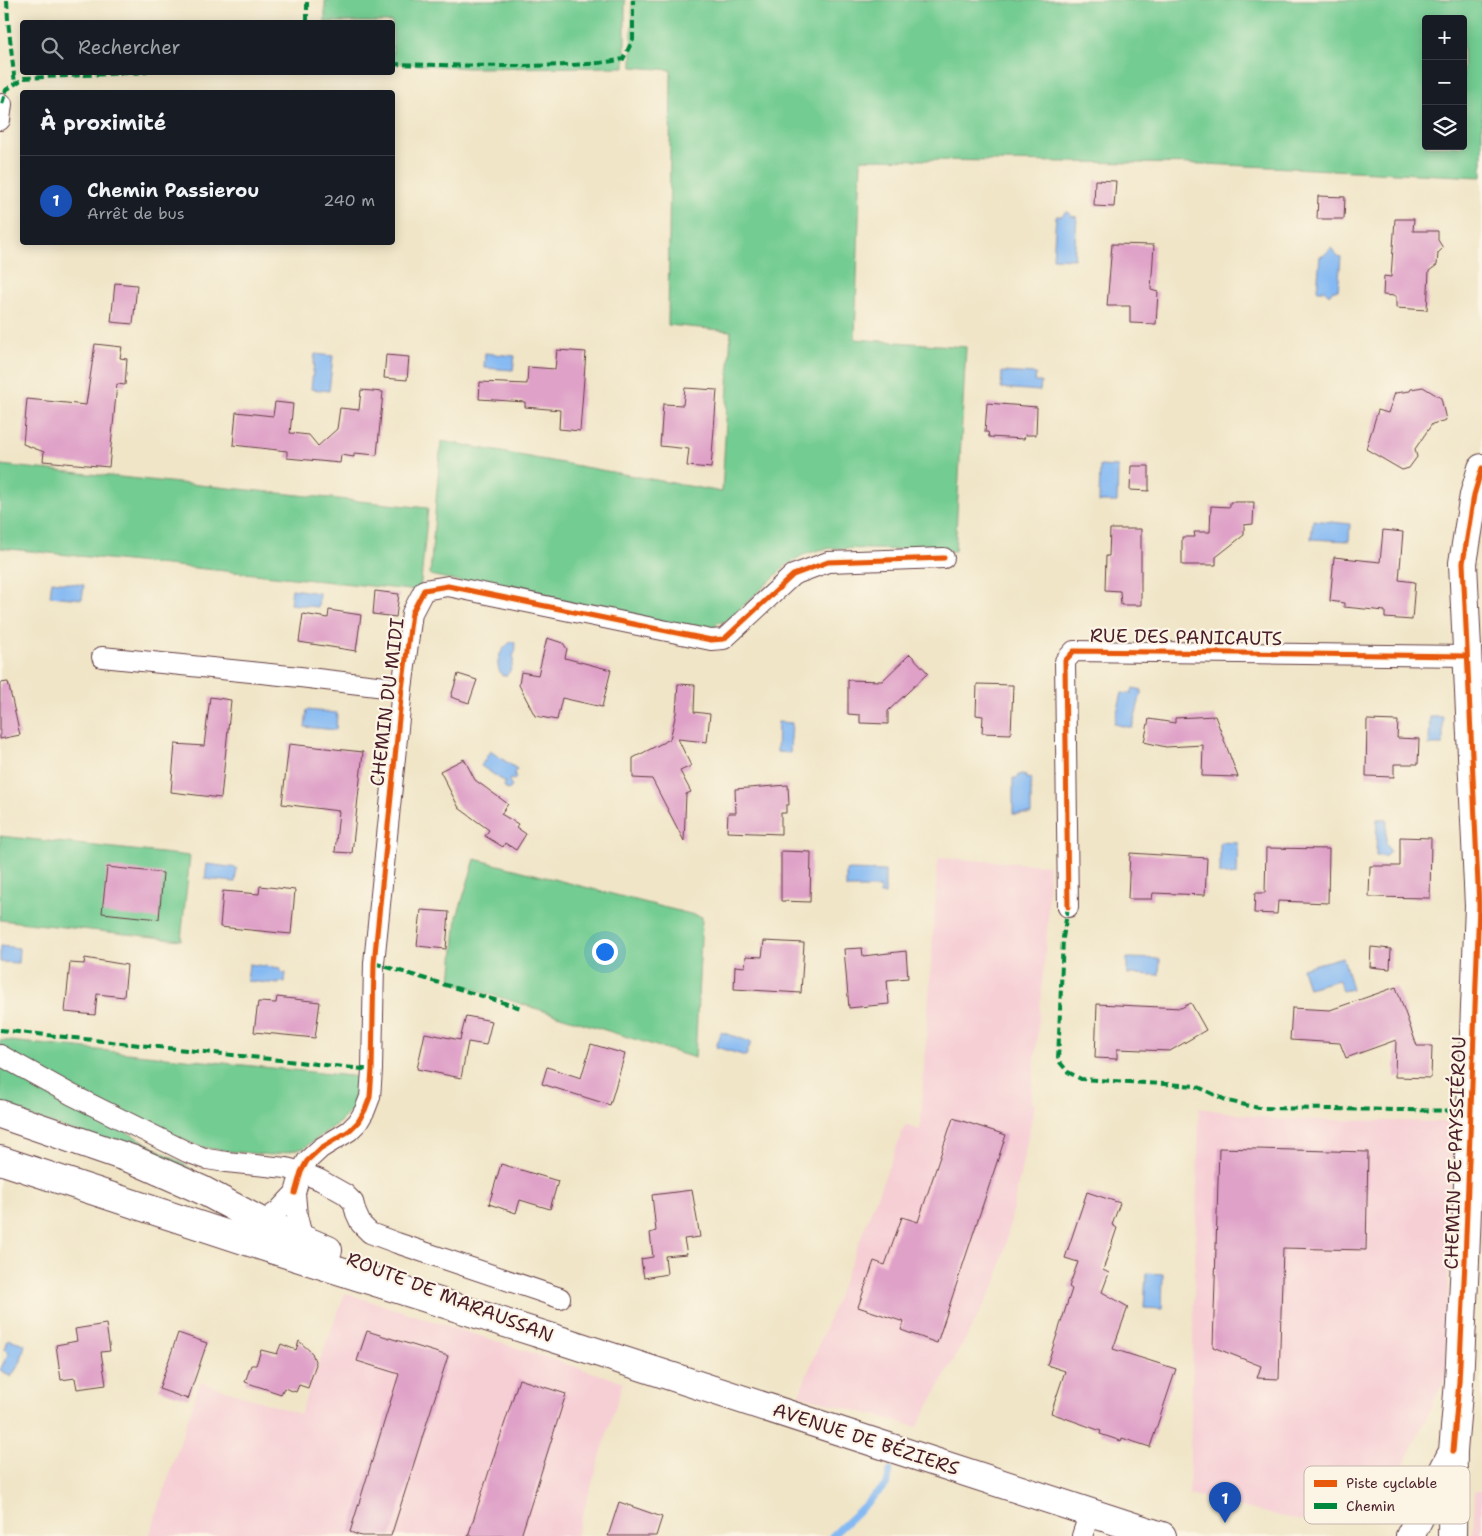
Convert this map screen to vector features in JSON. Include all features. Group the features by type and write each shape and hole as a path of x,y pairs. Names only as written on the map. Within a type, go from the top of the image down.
{"main road":[{"name":"CHEMIN DE PAYSSIÉROU","path":"1453,1466 1466,1261 1480,906 1463,563 1474,495 1482,468"},
{"name":"ROUTE DE MARAUSSAN","path":"0,1114 134,1160 202,1190 262,1222 303,1240 569,1343"},
{"name":"ROUTE DE MARAUSSAN","path":"0,1160 569,1343"},
{"name":"AVENUE DE BÉZIERS","path":"569,1343 1086,1524 1162,1536"},
{"name":"CHEMIN DE PAYSSIÉROU","path":"1445,1466 1453,1451"},
{"name":"CHEMIN DE PAYSSIÉROU","path":"1410,1536 1416,1524"}],"street":[{"name":"CHEMIN DU MIDI","path":"295,1193 301,1172 307,1161 320,1148 349,1131 358,1122 366,1110 370,1097 374,963 402,689 412,613 424,590 448,586 711,640 724,639 793,575 828,562 944,558"},
{"name":"RUE DES PANICAUTS","path":"1068,907 1065,660 1074,651 1467,656"},
{"path":"102,657 402,689"},
{"path":"0,1055 72,1095 187,1152 207,1159 286,1168 320,1180 345,1194 353,1202 361,1224 370,1233 396,1244 560,1298"},
{"path":"262,1222 278,1211 295,1193"},
{"path":"295,1193 297,1216 303,1240"}],"shaded area":[{"path":"938,858 1049,865 1048,920 1031,1103 1035,1104 996,1283 917,1427 799,1395 905,1125 920,1130"},
{"path":"1199,1108 1274,1119 1452,1122 1446,1377 1403,1466 1304,1466 1304,1522 1189,1495"},
{"path":"345,1293 623,1382 576,1536 149,1536 200,1382 300,1414"},
{"path":"1475,1491 1482,1491 1482,1536 1473,1536"}],"green space":[{"path":"325,0 625,0 625,67 467,68 395,63 395,20 325,20"},
{"path":"632,0 1482,0 1482,177 1205,164 861,159 855,339 966,347 955,551 832,548 803,555 788,564 727,621 716,623 716,636 430,575 441,441 722,492 731,331 668,325 671,70 632,67"},
{"path":"0,465 428,508 420,591 0,548"},
{"path":"0,836 190,856 181,940 0,920"},
{"path":"475,859 702,917 695,1058 451,982 457,917"},
{"path":"0,1040 360,1077 360,1090 356,1106 341,1121 304,1148 272,1155 226,1151 200,1147 112,1109 0,1049"},
{"path":"0,1060 194,1170 0,1107"}],"water":[{"path":"1067,212 1071,216 1077,217 1074,259 1053,258 1056,216 1062,216"},
{"path":"1331,248 1341,257 1338,290 1333,290 1329,295 1324,290 1317,290 1320,256 1323,256"},
{"path":"485,353 515,356 513,370 484,368"},
{"path":"315,354 333,356 329,391 311,389"},
{"path":"1002,372 1036,374 1035,382 1041,382 1040,391 1001,388"},
{"path":"1100,466 1118,467 1117,502 1099,502"},
{"path":"1313,520 1350,524 1349,541 1311,539"},
{"path":"52,581 84,585 82,599 50,596"},
{"path":"292,589 319,593 318,607 290,604"},
{"path":"511,642 514,642 516,649 512,667 506,676 502,675 499,671 498,662 501,653"},
{"path":"1133,688 1142,690 1132,728 1114,724 1122,693 1131,694"},
{"path":"307,710 337,713 336,730 305,727"},
{"path":"1430,717 1443,717 1443,745 1429,745"},
{"path":"778,722 792,723 790,753 777,752"},
{"path":"490,751 517,769 514,773 516,778 509,781 512,786 510,789 507,790 504,786 505,782 481,766"},
{"path":"1022,774 1027,779 1031,778 1031,814 1013,814 1013,778 1017,778"},
{"path":"1377,819 1387,819 1386,842 1390,851 1386,856 1376,856"},
{"path":"1220,842 1238,843 1237,875 1220,874"},
{"path":"207,864 237,868 235,882 205,879"},
{"path":"846,870 885,871 885,894 880,894 880,888 846,888"},
{"path":"0,946 19,948 18,963 0,962"},
{"path":"1343,957 1352,989 1342,991 1339,980 1308,988 1302,968"},
{"path":"1127,958 1160,959 1159,975 1127,974"},
{"path":"249,964 281,968 281,973 286,973 285,982 279,982 279,984 247,981"},
{"path":"721,1032 751,1042 746,1056 716,1047"},
{"path":"1146,1273 1163,1274 1162,1309 1144,1308"},
{"path":"8,1339 25,1344 21,1361 11,1377 0,1370 9,1352 5,1350"}],"building":[{"path":"1095,180 1116,181 1114,207 1094,206"},
{"path":"1318,196 1345,197 1344,219 1317,219"},
{"path":"1395,219 1414,219 1413,231 1438,231 1438,240 1443,248 1438,253 1437,265 1429,271 1427,310 1396,308 1396,296 1383,295 1384,276 1391,277"},
{"path":"1112,244 1154,245 1151,290 1158,292 1156,324 1130,323 1130,306 1107,306"},
{"path":"115,283 137,285 133,324 111,322"},
{"path":"95,344 122,347 120,358 127,359 125,385 117,384 109,467 43,461 44,452 23,444 27,399 86,405"},
{"path":"557,350 586,352 580,431 559,429 560,410 525,407 525,402 479,399 480,382 527,384 528,367 555,369"},
{"path":"386,355 409,357 407,380 384,378"},
{"path":"1423,387 1441,398 1446,420 1432,424 1415,449 1417,457 1409,468 1402,470 1366,449 1378,410 1388,413 1395,393"},
{"path":"685,388 717,390 711,468 687,466 689,449 660,446 663,404 683,405"},
{"path":"361,390 383,392 377,455 354,453 354,457 341,455 340,463 287,458 287,451 233,445 236,412 273,416 275,402 293,404 290,433 309,435 318,446 337,429 340,408 359,410"},
{"path":"987,403 1037,407 1036,435 1025,435 1024,439 989,437 988,432 985,432"},
{"path":"1131,466 1149,466 1149,491 1130,490"},
{"path":"1230,502 1254,502 1253,524 1244,525 1244,535 1216,557 1216,565 1182,565 1182,537 1195,537 1194,532 1210,532 1211,506 1230,507"},
{"path":"1110,529 1141,529 1141,605 1121,605 1120,591 1105,590 1106,556 1109,556"},
{"path":"1383,530 1403,532 1399,580 1415,582 1412,620 1385,618 1385,611 1344,607 1344,603 1330,601 1334,557 1380,562"},
{"path":"375,591 399,594 396,617 373,614"},
{"path":"329,610 361,615 356,651 299,642 303,614 328,618"},
{"path":"547,638 563,643 567,649 565,658 611,670 602,707 562,698 557,720 535,716 519,685 521,672 538,675"},
{"path":"910,654 928,673 888,711 888,724 860,723 860,715 848,714 848,680 882,681"},
{"path":"458,674 477,680 469,703 451,697"},
{"path":"8,682 20,735 0,739 0,683"},
{"path":"678,684 695,685 694,712 710,714 707,742 678,739 691,766 680,771 691,792 686,794 684,841 652,779 633,778 633,758 670,739 676,713"},
{"path":"977,684 1013,685 1011,734 982,733 983,716 976,715"},
{"path":"210,697 231,700 221,798 171,792 175,744 204,746"},
{"path":"1215,716 1238,777 1202,776 1203,745 1166,747 1144,742 1149,719 1175,723 1175,718"},
{"path":"1367,720 1398,721 1397,738 1419,739 1418,764 1394,764 1394,777 1366,776"},
{"path":"289,744 363,752 352,853 335,852 339,811 282,804"},
{"path":"464,759 475,780 508,804 501,814 518,824 516,827 526,834 516,850 505,843 503,847 485,836 489,830 459,808 440,771"},
{"path":"788,785 789,805 786,805 786,813 781,813 781,834 727,832 728,813 736,813 735,789"},
{"path":"1400,837 1431,838 1430,898 1369,897 1370,866 1400,866"},
{"path":"1266,848 1329,849 1328,903 1278,901 1277,914 1254,913 1255,893 1265,893"},
{"path":"781,851 811,852 810,902 781,901"},
{"path":"1130,853 1207,858 1205,895 1153,893 1152,899 1128,899"},
{"path":"107,867 163,873 159,919 102,913"},
{"path":"260,886 295,890 291,934 220,927 223,891 259,894"},
{"path":"421,910 449,912 446,949 417,946"},
{"path":"764,941 804,943 801,993 734,989 735,966 745,967 746,956 762,957"},
{"path":"1371,947 1391,949 1390,969 1370,967"},
{"path":"862,948 863,956 906,951 908,978 887,980 889,1004 849,1008 844,949"},
{"path":"85,958 127,965 124,997 97,994 95,1015 65,1012 70,963 84,964"},
{"path":"1396,987 1417,1046 1432,1046 1431,1078 1395,1077 1396,1040 1346,1058 1340,1043 1290,1040 1292,1008 1330,1010"},
{"path":"277,997 320,1002 315,1038 254,1032 258,1002 276,1003"},
{"path":"1191,1003 1206,1030 1170,1051 1117,1049 1117,1059 1095,1058 1097,1004 1181,1008"},
{"path":"466,1016 492,1021 486,1045 468,1042 461,1078 417,1069 425,1033 460,1040"},
{"path":"591,1044 625,1054 610,1105 542,1084 547,1067 581,1078"},
{"path":"953,1118 1006,1135 937,1343 901,1330 904,1322 858,1307 874,1261 885,1265 902,1217 918,1222"},
{"path":"1219,1148 1368,1152 1366,1250 1283,1248 1279,1379 1257,1378 1261,1366 1213,1347"},
{"path":"501,1164 558,1181 550,1209 520,1200 516,1213 489,1204"},
{"path":"692,1190 700,1237 684,1239 687,1254 665,1256 667,1274 644,1278 641,1259 653,1257 650,1233 656,1231 652,1195"},
{"path":"1087,1192 1120,1203 1112,1225 1117,1228 1103,1270 1109,1273 1102,1292 1128,1307 1113,1349 1176,1369 1150,1447 1122,1438 1121,1441 1100,1434 1101,1431 1051,1413 1065,1371 1047,1365 1072,1289 1069,1287 1078,1262 1065,1258"},
{"path":"106,1324 110,1351 101,1352 106,1385 77,1389 75,1378 61,1380 56,1345 77,1341 75,1329"},
{"path":"367,1331 448,1356 391,1536 361,1536 350,1532 399,1374 357,1361"},
{"path":"178,1333 207,1343 188,1399 159,1389"},
{"path":"299,1341 312,1353 316,1364 308,1388 299,1385 296,1392 284,1388 281,1394 245,1382 251,1365 256,1365 261,1350 277,1354 281,1344 296,1350"},
{"path":"519,1379 566,1394 521,1536 468,1536"},
{"path":"619,1502 662,1517 656,1536 608,1536"}],"waterway":[{"path":"832,1536 887,1484 890,1471"}],"marked path":[{"path":"7,0 15,84"},
{"path":"307,0 307,20"},
{"path":"395,64 527,66 587,64 623,59 633,40 633,0"},
{"path":"2,104 6,90 24,78 86,75"},
{"path":"1068,907 1063,938 1058,1060 1068,1072 1081,1079 1196,1086 1228,1101 1259,1108 1472,1111"},
{"path":"374,963 521,1008"},
{"path":"0,1030 372,1070"}],"cycle path":[{"path":"1453,1451 1459,1382 1465,1261 1479,906 1463,563 1474,495 1482,468"},
{"path":"295,1193 301,1172 307,1161 321,1148 349,1131 358,1122 370,1097 374,963 402,689 412,613 424,590 448,586 711,640 724,639 793,575 828,562 944,558"},
{"path":"1068,907 1065,661 1074,651 1467,656"}],"place":[{"name":"Chemin Passierou","path":"1225,1523"}]}
